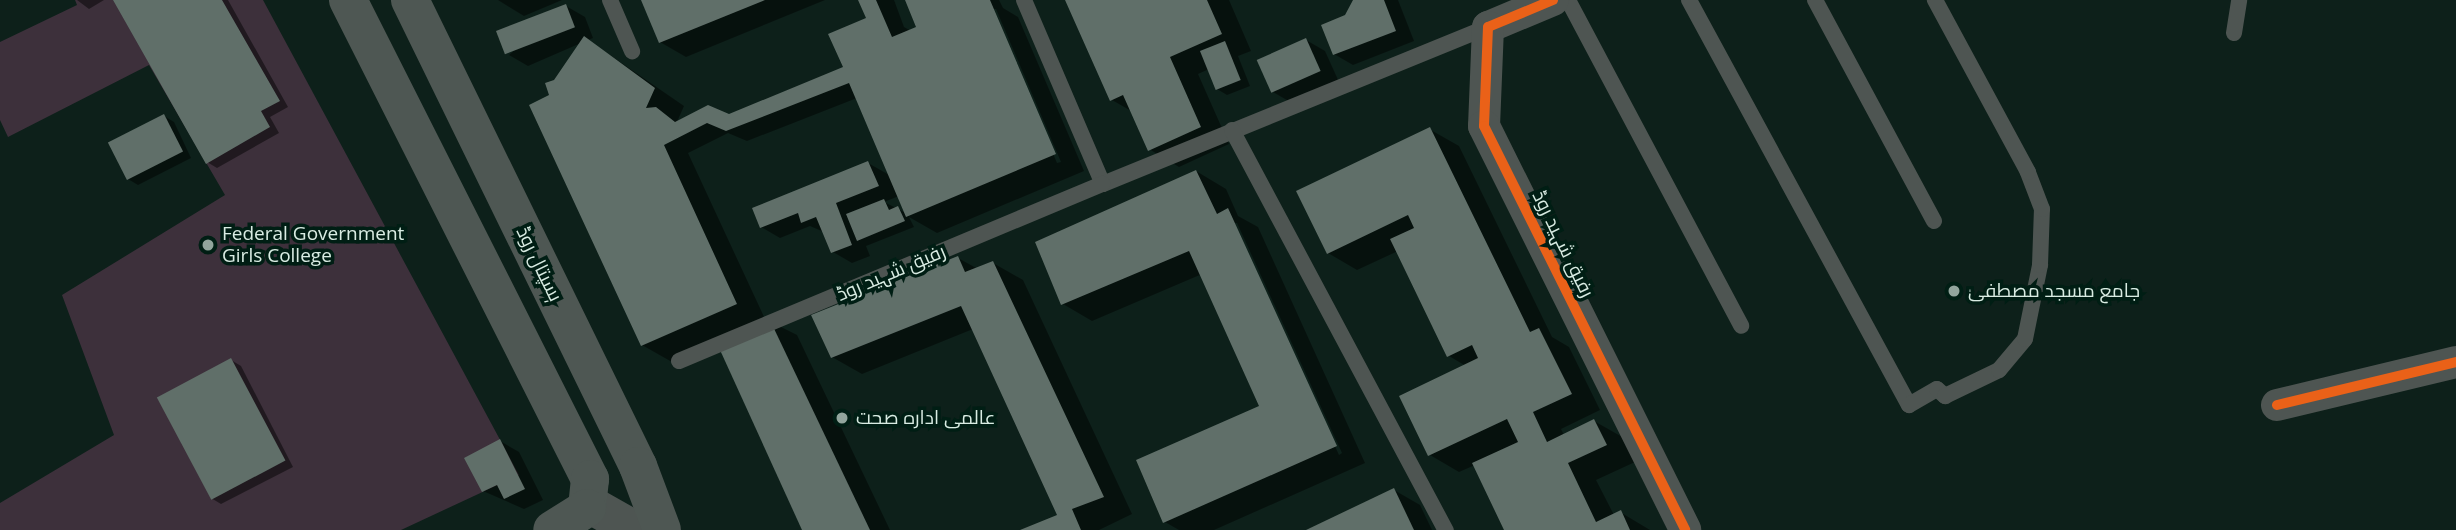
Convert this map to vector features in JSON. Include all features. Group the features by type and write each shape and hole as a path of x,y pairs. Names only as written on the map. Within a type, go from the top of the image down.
{"main road":[{"path":"348,0 585,466 593,488 589,504 583,513 551,530"},
{"name":"ہسپتال روڈ","path":"410,0 638,466 662,530"}],"street":[{"path":"1488,27 1553,0"},
{"name":"رفیق شہید روڈ","path":"1488,27 1484,126 1685,530"},
{"path":"2277,405 2456,362"},
{"path":"589,504 635,530"}],"lane":[{"path":"610,0 632,51"},
{"path":"1024,0 1103,184"},
{"path":"1568,0 1741,326"},
{"path":"1689,0 1909,405 1937,389 1945,397 1999,370 2025,340 2039,265 2042,209 2028,172 1935,0"},
{"path":"1815,0 1934,221"},
{"path":"2234,33 2239,0"},
{"name":"رفیق شہید روڈ","path":"680,361 1232,130 1488,27"},
{"path":"1232,130 1446,530"}],"shaded area":[{"name":"Federal Government Girls College","path":"75,0 263,0 519,475 401,530 0,530 0,503 114,435 62,295 225,195 149,65 8,137 0,120 0,42 77,5"}],"building":[{"path":"113,0 222,0 280,101 261,111 270,127 206,164"},
{"path":"641,0 765,0 659,43"},
{"path":"858,0 876,0 892,37 916,27 905,0 990,0 1056,154 906,217 849,83 726,131 707,123 664,145 737,304 641,346 529,105 549,95 545,83 554,80 584,36 655,88 646,108 656,107 675,122 708,105 729,114 843,67 828,34 866,18"},
{"path":"1065,0 1207,0 1222,34 1170,57 1201,127 1148,151 1123,95 1110,101"},
{"path":"1353,0 1384,0 1396,31 1333,55 1321,25 1345,15"},
{"path":"566,4 575,27 505,54 496,31"},
{"path":"1306,38 1321,71 1271,93 1257,60"},
{"path":"1225,41 1241,80 1216,90 1200,51"},
{"path":"164,114 183,151 127,180 108,143"},
{"path":"1430,127 1530,332 1539,328 1572,394 1533,412 1547,442 1594,419 1607,445 1568,463 1596,522 1621,510 1630,530 1504,530 1472,463 1518,442 1507,419 1428,456 1399,396 1478,358 1472,345 1447,357 1390,239 1414,228 1408,215 1327,254 1296,191"},
{"path":"868,161 879,186 836,203 852,245 831,253 816,217 801,223 798,213 760,228 752,208"},
{"path":"1196,170 1217,214 1228,208 1337,446 1163,523 1136,460 1259,406 1189,251 1061,305 1035,242"},
{"path":"884,199 889,210 898,206 905,221 857,241 846,214"},
{"path":"958,256 965,272 993,261 1104,497 1072,509 1081,530 1020,530 1057,515 961,306 831,358 811,315"},
{"path":"768,316 870,530 802,530 715,339"},
{"path":"231,358 285,460 211,500 157,397"},
{"path":"500,439 525,489 504,499 497,485 482,492 464,458"},
{"path":"1394,488 1414,530 1306,530"}],"cycle path":[{"path":"1553,0 1488,27 1484,126 1685,530"},
{"path":"2277,405 2456,362"}],"place":[{"name":"Federal Government Girls College","path":"208,245"},
{"name":"جامع مسجد مصطفیٰ","path":"1954,291"},
{"name":"عالمی ادارہ صحت","path":"842,418"}]}
